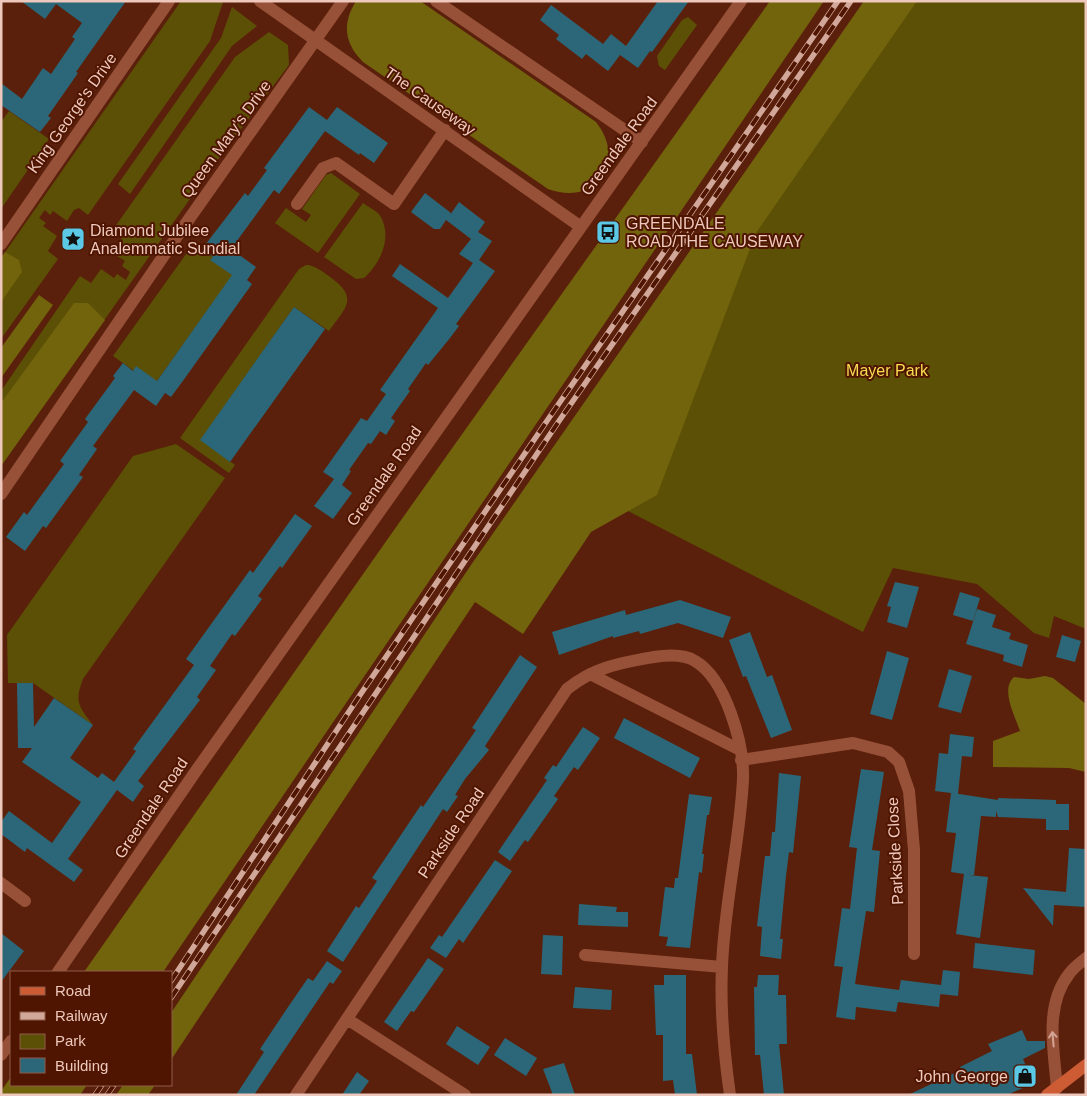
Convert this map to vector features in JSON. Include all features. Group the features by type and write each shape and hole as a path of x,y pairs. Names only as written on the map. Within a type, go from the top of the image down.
{"main road":[{"path":"1052,1091 1086,1065"}],"street":[{"name":"King George's Drive","path":"1,244 169,1"},
{"name":"The Causeway","path":"260,1 581,227"},
{"name":"Queen Mary's Drive","path":"1,494 182,229 317,41 343,1"},
{"path":"436,1 642,142"},
{"name":"Greendale Road","path":"59,971 198,768 741,1"},
{"path":"297,204 323,168 336,163 394,204 444,130"},
{"name":"Parkside Road","path":"296,1095 553,708 568,689 590,674 613,664 668,655 694,660 713,676 726,701 739,739 743,778 722,967 724,1057 730,1095"},
{"path":"590,674 740,755"},
{"name":"Parkside Close","path":"740,755 853,744 888,752 899,762 909,791 914,840 914,954"},
{"path":"1,883 25,901"},
{"path":"585,955 722,967"},
{"path":"1052,1091 1052,1030 1056,997 1069,974 1086,958"},
{"path":"347,1019 466,1095"},
{"path":"1,1055 10,1042"}],"green space":[{"path":"181,1 223,2 210,41 88,215 79,208 74,210 67,221 53,211 50,215 45,210 39,218 46,223 43,226 57,236 48,251 58,259 1,339 1,258"},
{"name":"Mayer Park","path":"890,1 1086,1 1086,629 1054,616 1049,638 1034,633 977,584 893,568 863,632 558,475"},
{"path":"232,7 257,26 232,46 130,194 118,184 221,38"},
{"path":"688,17 697,25 665,70 659,66 657,56 682,20"},
{"path":"269,32 288,45 289,65 219,158 1,466 1,391 80,276 91,283 101,269 114,278 117,274 126,280 130,272 122,266 125,261 114,254 123,240 112,231 235,57"},
{"path":"9,111 49,139 1,209 1,122"},
{"path":"331,173 360,194 318,253 275,223 286,208 306,222 311,215 302,209 326,175"},
{"path":"363,203 379,214 383,222 385,240 380,257 370,272 364,278 356,279 324,257"},
{"path":"194,243 213,257 211,260 224,269 235,272 154,385 113,356"},
{"path":"306,265 319,269 339,284 345,291 347,303 329,331 294,307 201,440 235,465 229,473 180,438 299,269"},
{"path":"176,444 225,478 83,679 79,693 79,704 93,725 33,683 8,683 7,635 133,456"}],"shaded area":[{"path":"356,1 420,1 596,122 605,137 608,151 607,165 602,177 593,186 581,192 565,193 548,189 363,62 352,48 347,33 347,25"},
{"path":"770,1 824,1 164,971 85,971 394,530"},
{"path":"864,1 917,1 756,233 657,495 591,532 523,634 475,602 172,1058 172,1012 471,565"},
{"path":"5,252 19,260 22,272 1,302 1,258"},
{"path":"39,295 53,305 1,378 1,348"},
{"path":"74,303 88,303 105,320 1,466 1,403"},
{"path":"1045,676 1053,678 1086,704 1086,772 1069,768 993,767 993,741 1020,731 1008,695 1010,682 1014,677 1029,679"},
{"path":"10,1078 10,1086 86,1086 80,1095 1,1095 1,1091"},
{"path":"122,1086 154,1086 148,1095 116,1095"}],"building":[{"path":"21,1 126,1 76,72 78,73 48,116 51,118 40,132 1,105 1,83 22,99 43,68 51,74 75,39 72,37 82,23 56,4 45,19"},
{"path":"658,1 689,1 638,68 620,55 608,71 586,54 582,59 556,39 559,35 540,20 551,5 603,44 611,34 626,46"},
{"path":"309,107 327,120 337,107 388,143 374,163 360,153 359,155 325,131 279,194 274,190 231,249 256,267 247,280 252,284 185,378 171,397 165,393 156,406 134,390 93,446 97,449 79,475 83,477 46,528 43,526 25,551 6,537 24,512 27,515 64,464 60,461 88,422 85,419 115,378 113,376 123,363 133,371 136,366 157,381 232,275 210,260 213,257 202,249 245,193 248,196 267,170 264,168"},
{"path":"425,193 451,213 450,215 459,202 485,222 478,232 492,241 479,260 495,271 456,324 459,326 428,365 426,363 408,389 410,391 391,418 395,421 386,435 380,431 371,444 368,443 349,470 351,471 342,485 352,493 333,519 314,506 334,479 323,472 361,418 367,421 386,394 380,390 438,308 392,276 400,264 448,298 473,263 459,254 471,239 446,220 440,229 434,229 411,212"},
{"path":"294,307 325,329 230,462 200,440"},
{"path":"295,514 312,526 282,568 280,566 258,596 262,599 235,636 232,634 210,666 216,670 197,697 200,700 138,781 144,786 133,802 117,790 68,859 83,870 74,882 27,848 25,852 1,834 1,822 9,811 52,843 81,802 22,762 32,748 18,748 17,683 33,683 34,727 54,698 93,725 70,758 98,778 102,773 114,782 136,751 133,749 194,665 186,659 250,570 253,573"},
{"path":"895,582 919,587 907,628 887,622 891,607 887,606"},
{"path":"960,592 980,598 973,621 953,615"},
{"path":"680,600 731,617 723,638 678,623 640,634 639,631 613,638 613,636 559,655 552,632 625,610 626,615"},
{"path":"977,609 996,615 992,627 1011,633 1009,639 1028,645 1022,667 1003,661 1004,655 966,644"},
{"path":"750,632 767,677 772,675 792,730 771,738 746,676 743,677 729,640"},
{"path":"1062,635 1081,641 1075,662 1056,657"},
{"path":"887,651 909,658 892,720 870,714"},
{"path":"520,655 537,667 485,746 489,750 465,779 455,795 458,796 447,812 443,809 343,962 327,951 356,906 359,908 377,881 372,878 421,805 423,807 476,730 472,728"},
{"path":"949,669 972,676 961,713 938,707"},
{"path":"624,718 700,758 690,778 614,738"},
{"path":"583,727 600,738 578,770 574,767 554,796 558,799 528,842 525,840 510,861 498,852 547,780 544,778 553,765 556,767"},
{"path":"950,734 974,737 972,757 962,756 958,794 998,800 998,798 1056,800 1056,804 1069,804 1069,830 1046,830 1046,819 998,817 996,811 996,817 981,816 974,875 969,875 988,877 980,938 956,934 964,874 951,872 956,833 946,832 951,793 935,791 939,753 948,754"},
{"path":"861,769 884,772 872,850 880,851 874,912 866,911 855,984 899,990 901,980 941,985 943,970 960,972 958,996 940,994 939,1007 898,1002 896,1012 856,1007 855,1020 836,1017 843,967 834,966 842,908 850,909 857,848 849,847"},
{"path":"779,773 801,776 793,853 789,852 786,876 780,939 783,939 781,959 760,956 762,927 757,926 765,856 770,856 772,832 775,832"},
{"path":"689,794 712,797 709,815 707,815 702,854 704,854 702,873 699,872 690,948 666,946 668,937 659,936 665,887 674,888 675,878 678,878"},
{"path":"1069,848 1086,849 1086,907 1054,905 1053,926 1023,888 1066,892"},
{"path":"495,860 512,871 463,943 459,939 446,958 430,948 439,935 442,937"},
{"path":"579,904 617,907 616,912 628,912 628,927 578,925"},
{"path":"1,933 24,951 1,982"},
{"path":"543,935 563,936 562,975 541,974"},
{"path":"975,943 1035,950 1033,975 973,968"},
{"path":"428,958 444,969 414,1012 411,1011 397,1031 384,1022"},
{"path":"327,961 342,971 333,984 330,982 254,1095 236,1095 264,1052 260,1049 286,1010 308,978 313,981"},
{"path":"664,975 686,975 686,1054 692,1054 697,1095 675,1095 673,1080 663,1081 663,1035 656,1035 654,985 664,985"},
{"path":"758,975 779,975 778,995 786,995 787,1044 779,1044 784,1095 764,1095 760,1055 755,1055 754,987 757,987"},
{"path":"575,987 612,990 611,1010 573,1008"},
{"path":"457,1026 490,1047 478,1065 446,1044"},
{"path":"1022,1030 1027,1041 1045,1041 1045,1048 1023,1059 1030,1075 1027,1086 1007,1095 908,1095 961,1070 960,1067 992,1051 988,1044"},
{"path":"505,1038 537,1058 526,1076 494,1055"},
{"path":"564,1063 575,1095 553,1095 543,1069"},
{"path":"357,1072 369,1081 359,1095 342,1095"}],"railway":[{"path":"172,979 360,695 551,415 838,1"},
{"path":"172,997 559,421 851,1"},
{"path":"95,1095 101,1086"},
{"path":"107,1095 113,1086"}],"place":[{"name":"GREENDALE ROAD/THE CAUSEWAY","path":"608,232"},
{"name":"Diamond Jubilee Analemmatic Sundial","path":"73,239"},
{"name":"John George","path":"1025,1076"}]}
